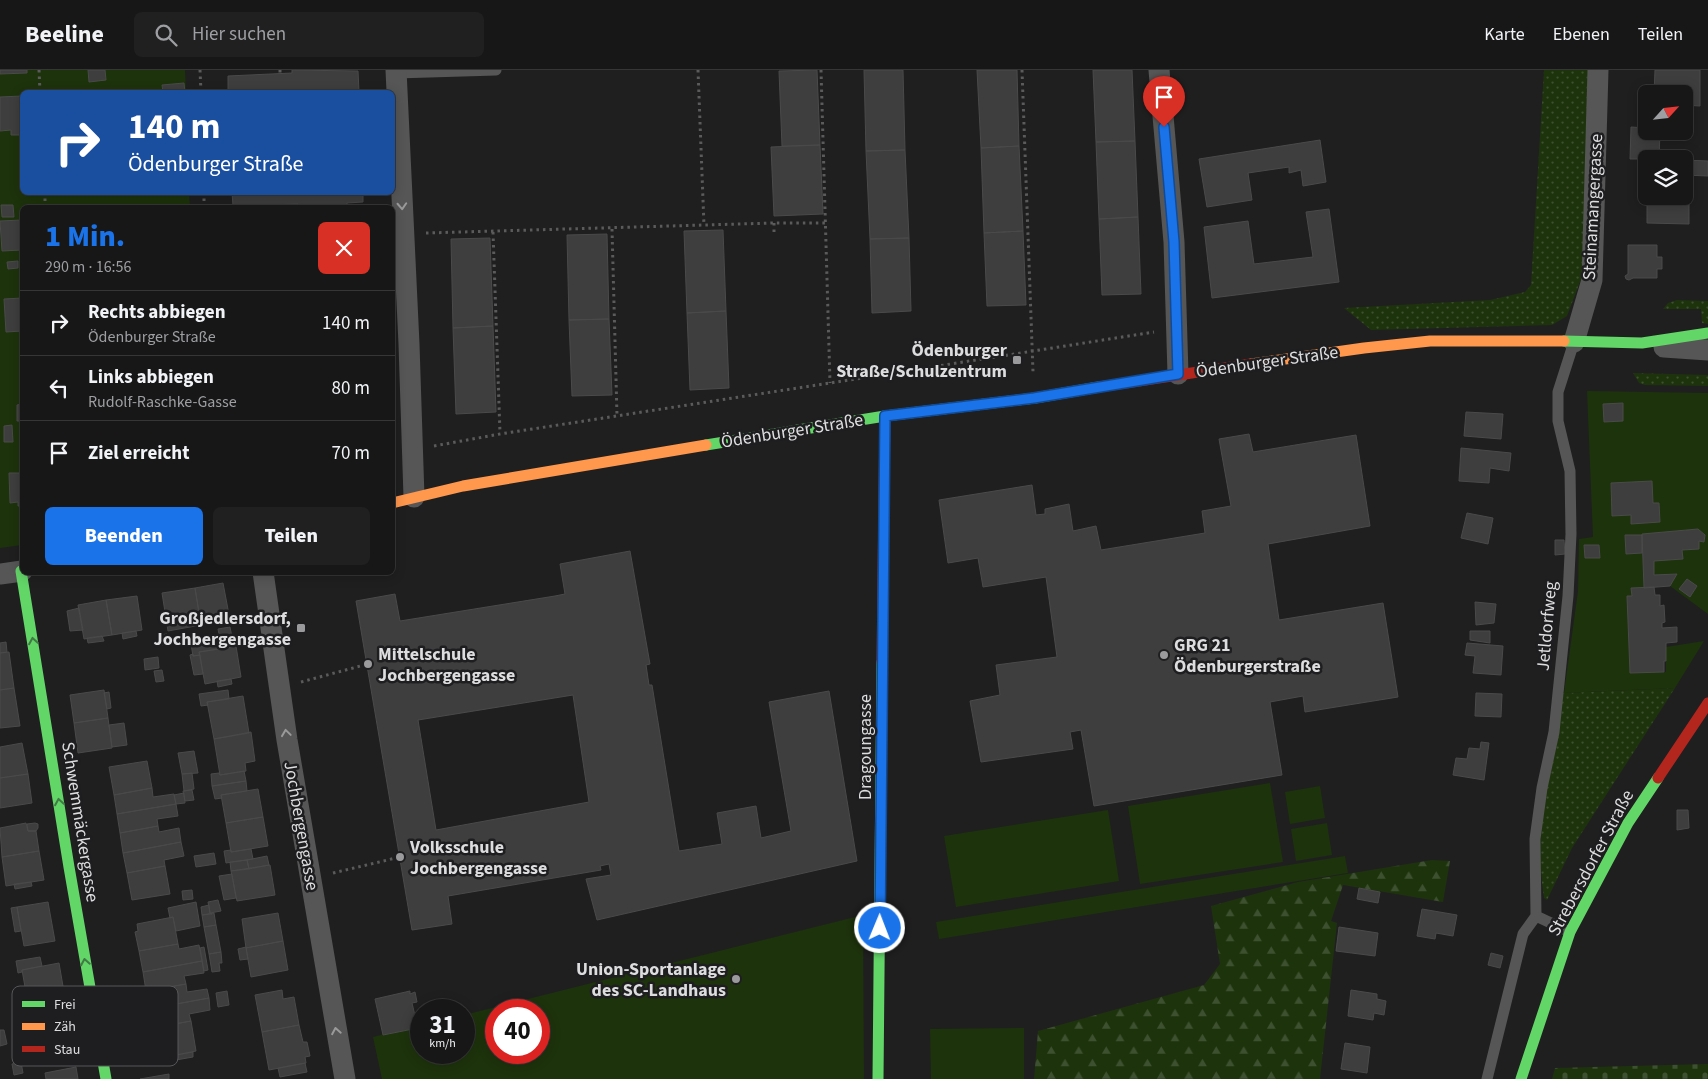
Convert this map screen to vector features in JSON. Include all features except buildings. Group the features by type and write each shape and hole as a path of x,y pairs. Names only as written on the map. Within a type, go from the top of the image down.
{"street":[{"path":"1159,70 1174,242 1178,374"},
{"name":"Steinamangergasse","path":"1574,342 1592,280 1598,70"},
{"path":"396,72 414,497"},
{"name":"Ödenburger Straße","path":"1642,343 1708,333"},
{"name":"Ödenburger Straße","path":"395,502 496,480 885,416 1034,398 1178,374 1364,348 1430,341 1513,340 1642,343 1670,348 1708,350"},
{"name":"Dragoungasse","path":"878,1079 885,416"},
{"path":"0,574 20,571"},
{"name":"Schwemmäckergasse","path":"23,575 90,986"},
{"name":"Jochbergengasse","path":"263,575 286,740 344,1079"},
{"name":"Strebersdorfer Straße","path":"1521,1079 1570,932 1628,823 1708,703"},
{"name":"Schwemmäckergasse","path":"104,1066 106,1079"}],"lane":[{"path":"396,72 496,70"},
{"name":"Jetldorfweg","path":"1536,916 1536,839 1542,788 1554,732 1568,596 1571,534 1570,471 1558,421 1558,392 1574,342"},
{"path":"1487,1079 1523,934 1536,916 1570,932"}],"path":[{"path":"40,70 40,90"},
{"path":"200,70 200,90"},
{"path":"698,70 704,226"},
{"path":"821,70 830,383"},
{"path":"1022,70 1034,398"},
{"path":"774,223 774,232"},
{"path":"403,234 826,223"},
{"path":"612,229 617,416"},
{"path":"493,232 500,434"},
{"path":"413,450 500,434 1177,328"},
{"path":"280,688 368,664"},
{"path":"310,878 400,857"}],"green space":[{"path":"0,70 185,70 186,90 20,90 20,195 189,195 190,205 20,205 20,545 0,548"},
{"path":"1544,70 1590,70 1586,266 1567,316 1552,325 1371,330 1344,308 1490,300 1525,292 1531,285"},
{"path":"1677,300 1708,301 1708,324 1702,323 1701,309 1663,309 1668,303"},
{"path":"1633,373 1708,375 1708,386 1645,385 1639,383"},
{"path":"1587,391 1708,393 1708,614 1670,586 1676,575 1654,575 1654,561 1687,546 1704,541 1705,535 1698,529 1642,534 1644,588 1631,588 1632,596 1627,596 1630,673 1666,672 1666,647 1704,641 1675,688 1564,693 1578,591 1579,539 1593,537"},
{"path":"1675,688 1572,848 1547,900 1544,898 1541,872 1542,821 1563,693"},
{"path":"1270,783 1283,862 1140,884 1128,806"},
{"path":"1320,786 1325,818 1290,824 1285,792"},
{"path":"1108,810 1119,881 956,907 944,836"},
{"path":"1327,823 1332,855 1296,861 1291,829"},
{"path":"1345,856 1348,873 939,939 936,922"},
{"path":"1432,860 1450,861 1443,902 1343,885 1331,921 1337,923 1320,1079 1034,1079 1038,1031 1204,985 1220,964 1211,906 1298,882"},
{"name":"Union-Sportanlage des SC-Landhaus","path":"863,915 864,1079 382,1079 373,1037 410,1028 410,1064 475,1064 475,1012 485,1010 485,1064 550,1064 550,999 528,999"},
{"path":"1024,1028 1024,1079 931,1079 930,1029"},
{"path":"1708,1064 1708,1079 1552,1079 1555,1068"}],"traffic: fast":[{"path":"1564,341 1642,343 1708,333"},
{"path":"706,445 885,416 1035,398 1099,387"},
{"path":"22,575 90,986"},
{"path":"878,1079 882,662"},
{"path":"1521,1079 1570,932 1628,823 1658,778"},
{"path":"104,1066 106,1079"}],"traffic: slow":[{"path":"1251,364 1430,341 1564,341"},
{"path":"395,502 463,486 706,445"}],"traffic: jam":[{"path":"1099,387 1251,364"},
{"path":"882,662 885,416"},
{"path":"1658,778 1708,703"}],"place":[{"name":"Ödenburger Straße/Schulzentrum","path":"1017,360"},
{"name":"Großjedlersdorf, Jochbergengasse","path":"301,628"},
{"name":"GRG 21 Ödenburgerstraße","path":"1164,655"},
{"name":"Mittelschule Jochbergengasse","path":"368,664"},
{"name":"Volksschule Jochbergengasse","path":"400,857"},
{"name":"Union-Sportanlage des SC-Landhaus","path":"736,979"}],"route":[{"path":"880,928 885,416 1034,398 1178,374 1174,242 1164,127"}]}
